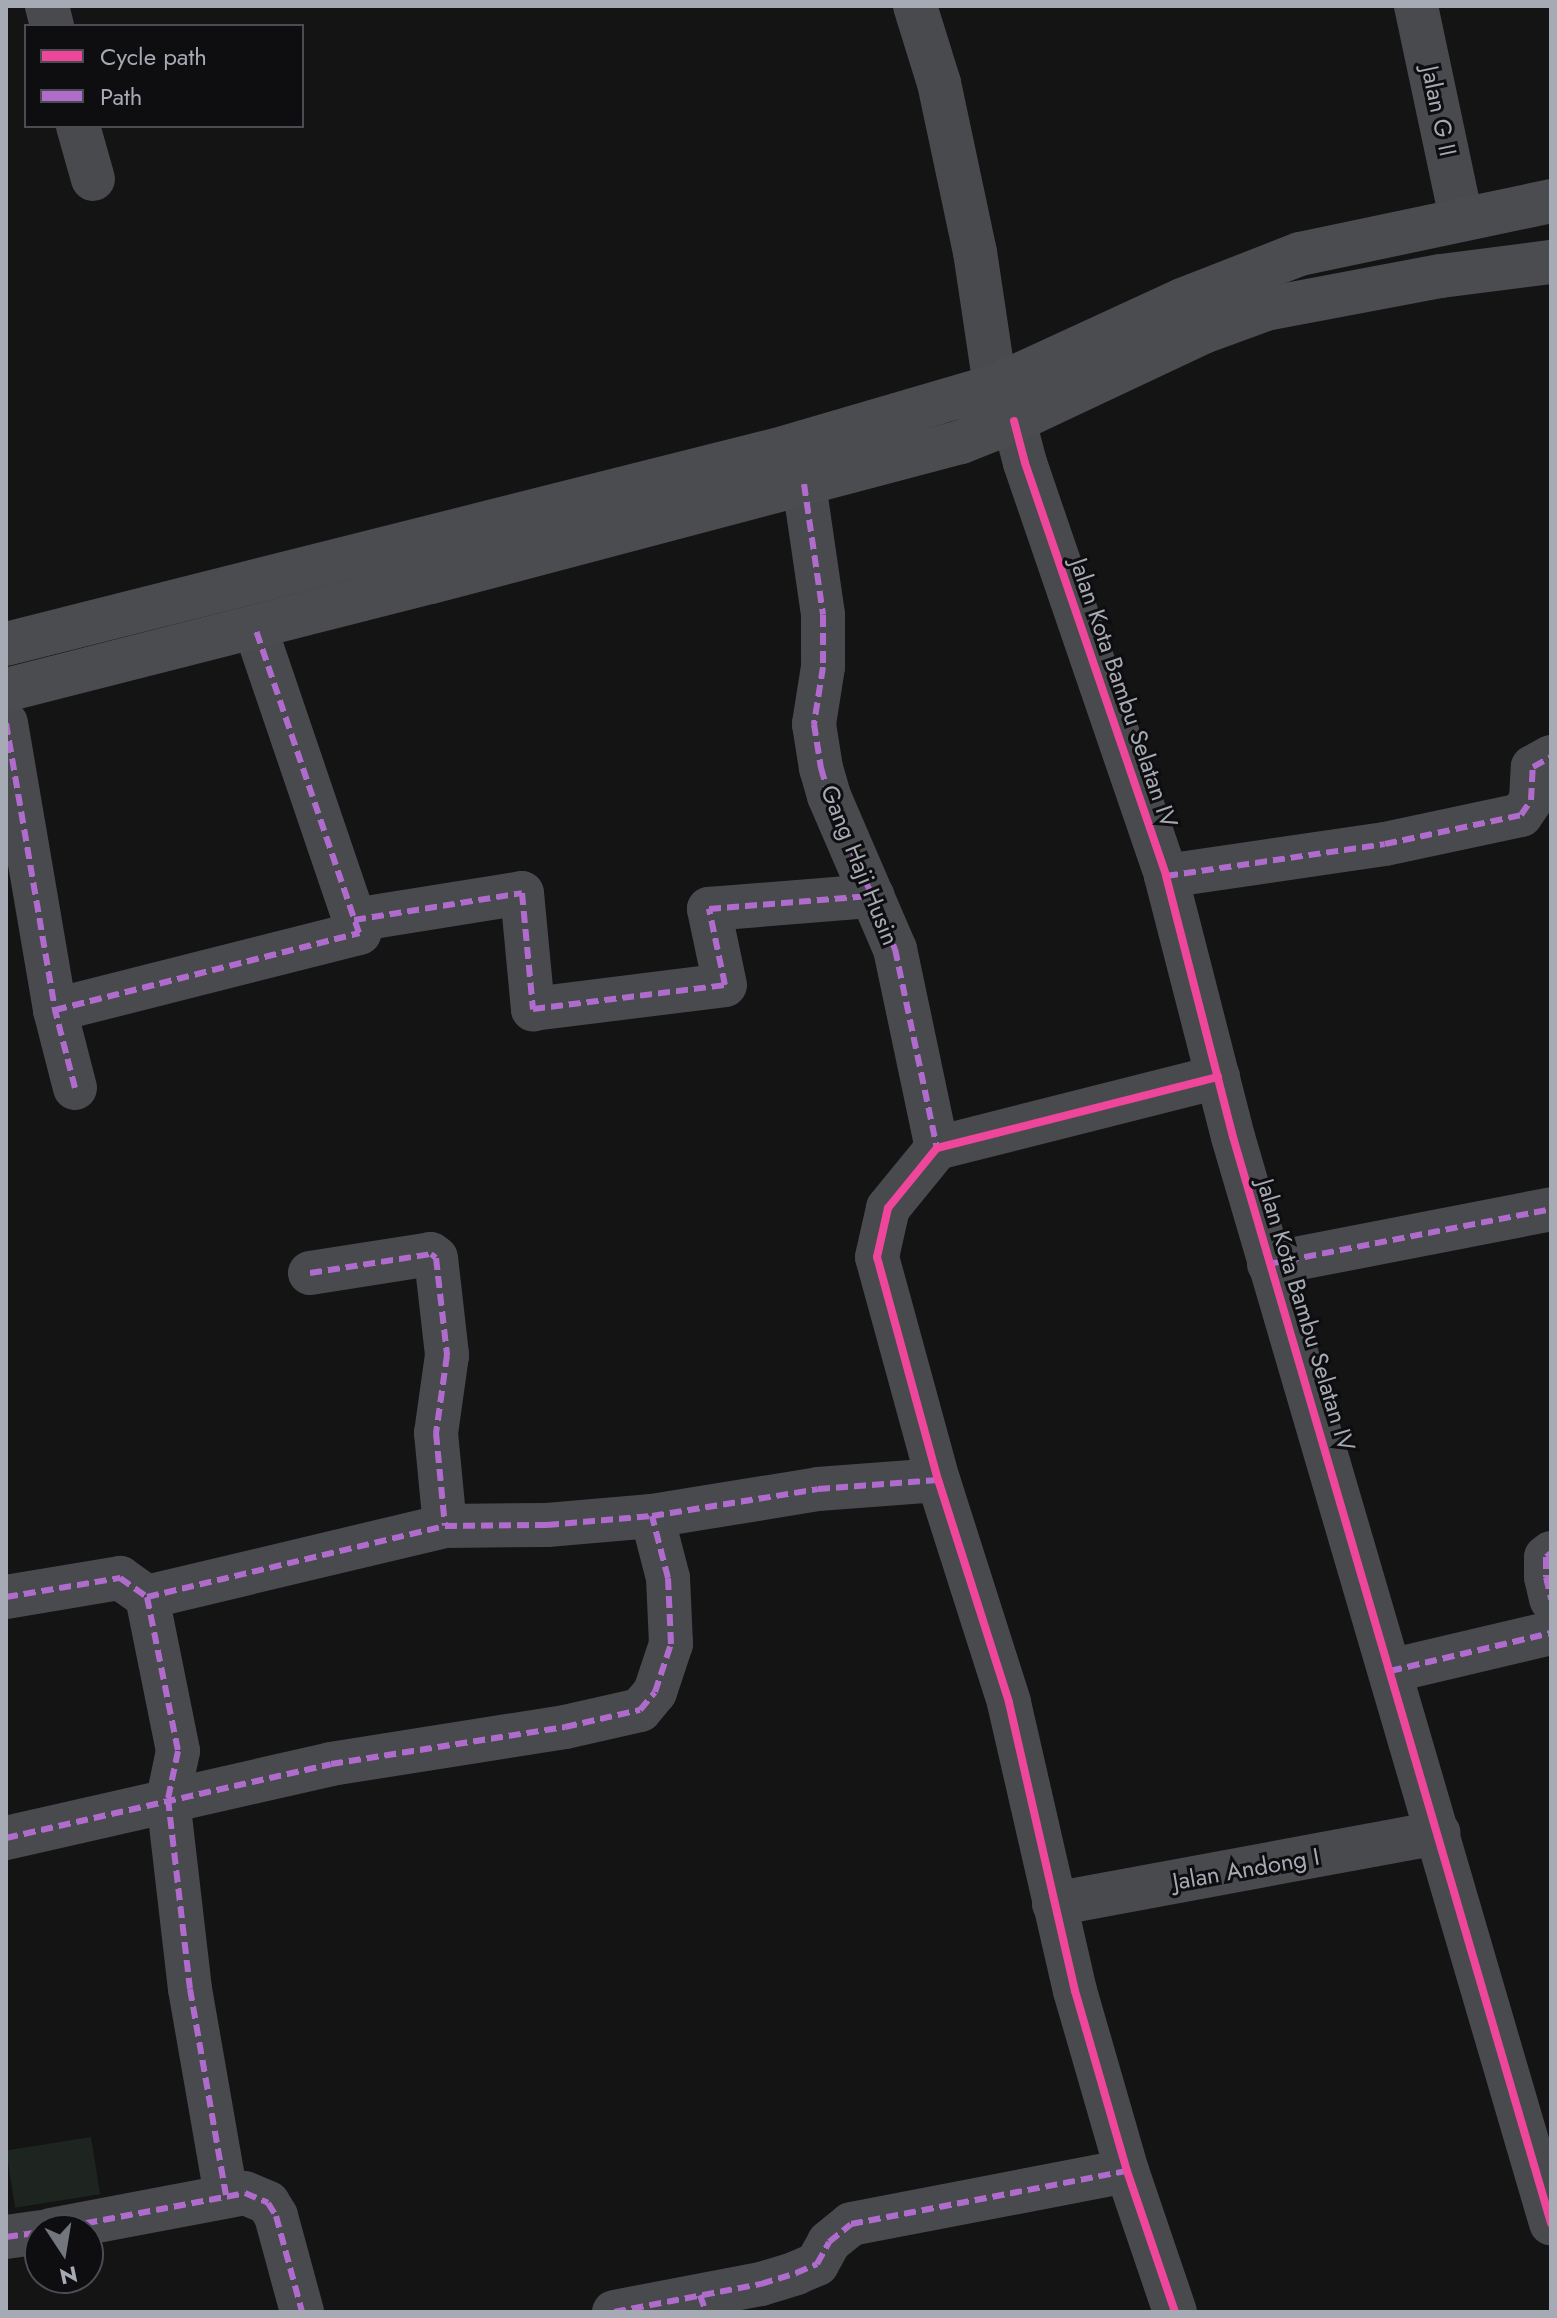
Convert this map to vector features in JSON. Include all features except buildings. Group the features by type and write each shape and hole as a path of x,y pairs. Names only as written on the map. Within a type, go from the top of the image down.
{"main road":[{"path":"6,690 255,628 961,442 1004,404 1252,271 1300,254 1461,217 1551,201"},
{"path":"6,644 776,450 1004,404 1266,309 1432,277 1551,262"}],"street":[{"name":"Jalan Kota Bambu Selatan IV","path":"915,6 939,83 1004,404 1166,876 1269,1264 1551,2223"},
{"name":"Jalan G II","path":"1416,6 1461,217"},
{"path":"79,128 93,179"},
{"name":"Gang Haji Husin","path":"804,484 823,615 823,667 814,724 821,768 829,796 895,949 937,1148"},
{"path":"55,1010 359,933 255,628"},
{"path":"6,723 55,1010 75,1088"},
{"path":"1166,876 1385,844 1521,815 1531,800 1533,767 1551,757"},
{"path":"354,920 522,893 533,1009 725,985 709,909 872,896"},
{"path":"1175,2312 1127,2171 1054,1904 1009,1702 938,1480 877,1257 888,1208 937,1148 1218,1077"},
{"path":"1269,1264 1551,1209"},
{"path":"310,1273 431,1254 436,1258 447,1355 436,1433 445,1526"},
{"path":"147,1597 445,1526 547,1525 652,1516 818,1489 938,1480"},
{"path":"6,1838 331,1764 565,1727 640,1710 655,1692 671,1644 668,1578 652,1516"},
{"path":"1551,1553 1546,1557 1546,1577 1551,1599"},
{"path":"6,1597 120,1578 147,1597 178,1751 168,1799 190,1989 226,2195"},
{"path":"1390,1671 1551,1633"},
{"name":"Jalan Andong I","path":"1054,1904 1438,1833"},
{"path":"614,2312 703,2303 817,2264 829,2242 851,2224 1127,2171"},
{"path":"104,2221 226,2195 245,2193 268,2203 282,2231 302,2312"}],"shaded area":[{"path":"91,2137 100,2194 15,2208 6,2150"}],"marked path":[{"path":"804,484 823,615 823,667 814,724 821,768 829,796 895,949 937,1148"},
{"path":"75,1088 55,1010 359,933 255,628"},
{"path":"6,723 55,1010"},
{"path":"1166,876 1385,844 1521,815 1531,800 1533,767 1551,757"},
{"path":"354,920 522,893 533,1009 725,985 709,909 872,896"},
{"path":"1269,1264 1551,1209"},
{"path":"310,1273 431,1254 436,1258 447,1355 436,1433 445,1526"},
{"path":"6,1597 120,1578 147,1597 445,1526 547,1525 652,1516 818,1489 938,1480"},
{"path":"6,1838 331,1764 565,1727 640,1710 655,1692 671,1644 668,1578 652,1516"},
{"path":"1551,1553 1546,1557 1551,1599"},
{"path":"147,1597 178,1751 168,1799 190,1989 226,2195"},
{"path":"1390,1671 1551,1633"},
{"path":"614,2312 761,2284 796,2273 817,2264 829,2242 851,2224 1127,2171"},
{"path":"104,2220 245,2193 268,2203 276,2216 302,2312"},
{"path":"6,2237 24,2234"},
{"path":"700,2295 706,2312"}],"cycle path":[{"path":"1014,421 1025,463 1166,876 1233,1137 1551,2223"},
{"path":"1175,2312 1127,2171 1075,1991 1009,1702 938,1480 877,1257 888,1208 937,1148 1218,1077"}]}
